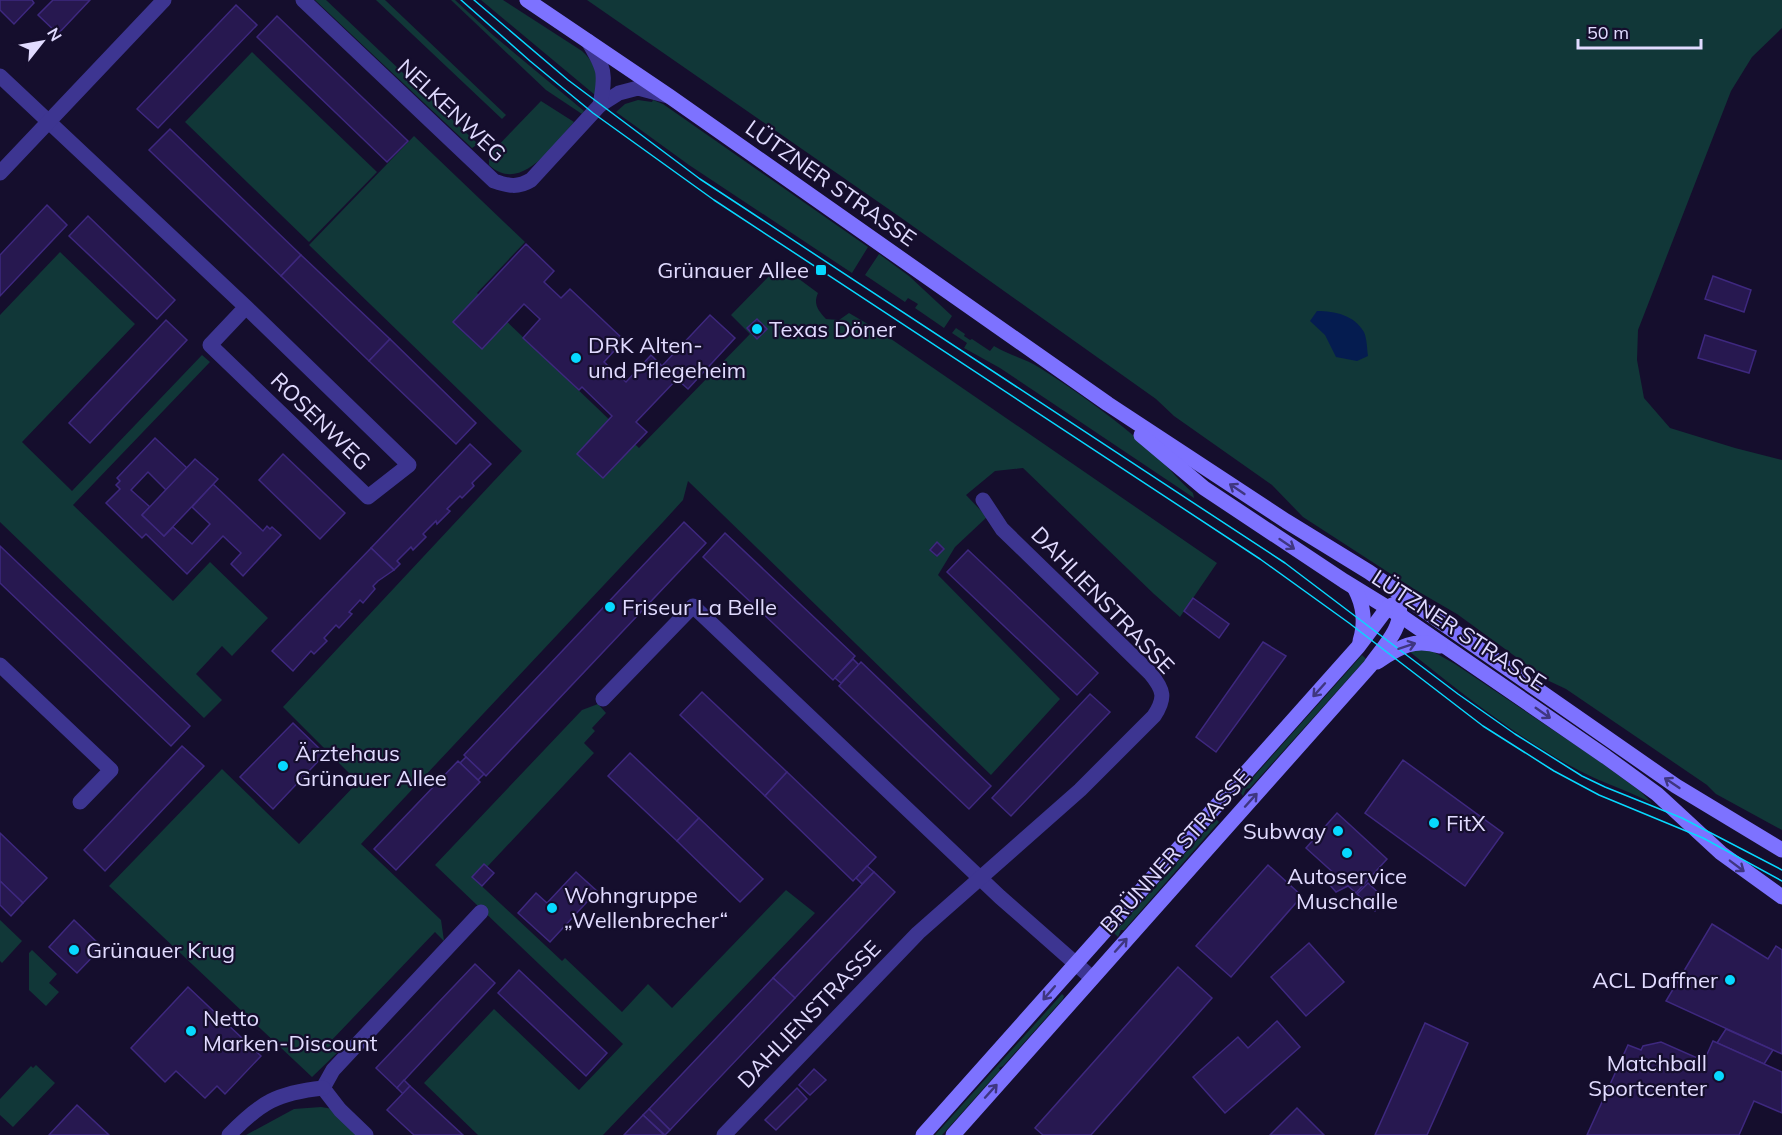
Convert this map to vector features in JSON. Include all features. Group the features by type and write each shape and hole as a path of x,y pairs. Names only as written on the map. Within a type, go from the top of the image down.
{"main road":[{"name":"LÜTZNER STRASSE","path":"527,0 669,96 1108,404 1388,586 1676,786 1782,850"},
{"name":"LÜTZNER STRASSE","path":"1108,404 1160,452 1204,488 1355,588 1396,609 1606,757 1657,794 1721,853 1782,897"},
{"path":"1388,586 1396,609 1418,607"},
{"path":"1355,588 1363,604 1364,622 1358,647"},
{"name":"BRÜNNER STRASSE","path":"923,1135 1358,647 1396,609"},
{"name":"BRÜNNER STRASSE","path":"953,1135 1370,666 1398,624 1396,609"},
{"path":"1370,666 1398,648 1413,643 1425,642 1449,648"}],"street":[{"path":"0,173 165,0"},
{"name":"NELKENWEG","path":"303,0 494,181 502,184 522,185 531,180 600,105 619,93 638,88 669,96"},
{"path":"588,41 603,65 600,105"},
{"name":"ROSENWEG","path":"0,76 246,307 408,465 368,497 218,354 210,345 246,307"},
{"name":"DAHLIENSTRASSE","path":"724,1135 918,933 1080,790 1154,716 1161,706 1163,695 1159,683 1002,529 983,500"},
{"path":"603,699 693,606 979,877 1092,978"},
{"path":"0,664 111,770 80,802"},
{"path":"323,1088 333,1070 481,912"},
{"path":"229,1135 250,1113 273,1100 293,1091 323,1088"},
{"path":"323,1088 340,1110 366,1135"}],"green space":[{"path":"315,0 326,0 478,144 472,148"},
{"path":"376,0 385,0 506,115 502,119"},
{"path":"451,0 455,0 494,36 584,111 582,114 546,90"},
{"path":"481,0 503,0 582,51 595,71 597,82 595,95"},
{"path":"587,0 1782,0 1782,28 1752,57 1731,91 1638,330 1637,360 1644,398 1670,428 1782,460 1782,830 1716,794 1707,785 1566,689 1549,681 1457,614 1303,517 1272,485 1174,416 1156,399 900,217"},
{"path":"252,52 377,172 309,242 185,122"},
{"path":"638,100 652,102 653,100 663,104 868,247 852,273 689,165 616,112 625,104"},
{"path":"541,101 574,122 547,153 525,170 513,174 501,173 489,165 489,155"},
{"path":"414,136 525,242 477,293 639,448 750,334 731,315 780,265 818,293 817,307 826,319 839,320 849,313 878,330 1217,563 1180,617 1023,468 995,471 966,495 987,517 955,547 938,575 1060,699 991,775 688,481 683,500 361,844 441,920 444,941 435,932 329,1043 338,1052 312,1077 109,886 222,769 299,844 358,782 283,707 522,451 309,245"},
{"path":"60,252 135,324 22,442 72,491 202,355 210,362 73,505 173,601 210,562 268,618 232,656 222,646 196,674 222,700 204,718 0,522 0,315"},
{"path":"879,254 909,276 952,316 944,328 915,308 918,304 908,298 905,302 865,275"},
{"path":"956,328 965,334 964,336 990,351 994,346 1034,365 1083,397 1125,428 1156,456 1193,493 1194,498 1000,368 964,348 967,343 952,333"},
{"path":"1419,649 1432,651 1455,664 1599,761 1640,791 1652,803 1580,771 1535,745 1471,700 1410,652"},
{"path":"1362,655 1366,659 1250,788 1246,789 1243,796 1240,792"},
{"path":"598,704 606,713 592,728 595,731 584,743 594,753 487,867 484,864 472,877 562,961 565,958 622,1012 648,984 672,1008 786,890 815,913 603,1135 478,1135 424,1083 494,1009 579,1090 623,1044 435,865 582,710"},
{"path":"1216,819 1219,822 1124,930 1121,930 1118,937 1114,933"},
{"path":"0,920 22,941 2,963 0,961"},
{"path":"32,950 57,974 49,983 59,992 46,1006 29,990 29,953"},
{"path":"1062,994 1063,999 999,1068 1000,1070 942,1135 935,1135"},
{"path":"36,1065 55,1083 13,1127 0,1115 0,1099 31,1066 33,1068"},
{"path":"321,1107 340,1110 366,1135 246,1135 294,1109"}],"water":[{"path":"1317,311 1337,313 1360,326 1364,332 1368,356 1357,361 1336,357 1325,335 1310,321"}],"building":[{"path":"0,0 32,0 34,3 14,24 0,10"},
{"path":"53,0 90,0 58,34 38,15"},
{"path":"236,5 257,25 158,128 137,109"},
{"path":"277,16 408,141 387,162 257,37"},
{"path":"170,129 301,255 281,276 149,150"},
{"path":"47,205 67,225 0,296 0,255"},
{"path":"88,216 175,300 157,319 69,236"},
{"name":"DRK Alten- und Pflegeheim","path":"526,244 554,271 544,282 561,298 570,289 624,340 604,362 626,382 651,355 662,366 710,315 735,338 688,389 677,379 636,422 647,432 603,478 577,454 612,416 582,387 579,390 523,338 540,319 524,304 482,349 453,322"},
{"path":"301,255 390,339 369,361 281,276"},
{"path":"1713,276 1751,290 1744,312 1705,299"},
{"name":"Texas Döner","path":"757,319 767,329 757,339 747,328"},
{"path":"166,320 187,340 90,443 69,423"},
{"path":"1705,335 1756,351 1749,373 1698,358"},
{"path":"390,339 476,423 456,444 369,361"},
{"path":"155,438 187,468 166,490 148,472 131,490 150,507 142,515 164,536 173,527 192,544 210,524 192,507 213,484 263,531 267,526 270,529 272,527 281,535 243,576 231,564 241,553 223,536 187,574 146,534 142,538 106,503 120,489 116,485 120,481 117,478"},
{"path":"470,444 491,464 472,483 474,486 447,509 450,511 423,534 426,537 413,550 411,547 397,561 400,564 394,570 371,548"},
{"path":"283,454 345,513 320,539 259,480"},
{"path":"195,459 218,479 164,536 142,515"},
{"path":"684,522 706,543 486,776 464,755"},
{"path":"725,533 855,656 833,680 703,557"},
{"path":"937,542 944,549 937,556 930,550"},
{"path":"0,546 190,726 171,746 0,583"},
{"path":"371,548 394,570 373,586 375,589 363,603 360,600 349,612 352,614 339,628 336,625 324,638 327,641 314,654 311,651 293,671 272,651"},
{"path":"968,550 1098,673 1077,695 947,572"},
{"path":"1193,598 1229,624 1219,638 1184,611"},
{"path":"1263,642 1286,656 1216,752 1196,737"},
{"path":"853,659 859,665 841,683 835,678"},
{"path":"861,662 991,786 969,809 839,686"},
{"path":"702,692 787,772 765,796 680,715"},
{"path":"1090,694 1110,712 1011,816 992,798"},
{"name":"Ärztehaus Grünauer Allee","path":"293,723 325,754 273,809 240,777"},
{"path":"182,746 204,766 105,871 84,850"},
{"path":"630,753 699,818 677,841 608,776"},
{"path":"466,757 484,774 478,780 460,763"},
{"name":"FitX","path":"1403,760 1503,833 1465,886 1365,813"},
{"path":"458,761 480,782 396,870 374,849"},
{"path":"787,772 876,857 853,881 765,796"},
{"name":"Autoservice Muschalle","path":"1337,813 1387,859 1356,893 1348,886 1336,892 1329,884 1337,876 1306,848"},
{"path":"699,818 763,879 740,902 677,841"},
{"path":"0,833 47,878 23,903 0,881"},
{"path":"484,864 494,873 482,886 472,877"},
{"path":"1268,865 1302,896 1231,977 1196,946"},
{"path":"867,866 874,872 862,884 856,878"},
{"name":"Wohngruppe „Wellenbrecher“","path":"576,872 597,891 550,942 518,913 536,893 547,903"},
{"path":"874,872 895,892 795,998 773,978"},
{"path":"0,881 23,903 11,916 0,905"},
{"path":"1368,883 1386,900 1375,911 1357,894"},
{"path":"74,920 102,947 77,973 49,947"},
{"name":"ACL Daffner","path":"1712,924 1768,959 1776,946 1782,950 1782,1054 1666,1001"},
{"path":"1309,943 1344,982 1306,1016 1271,977"},
{"path":"475,964 495,983 397,1088 376,1068"},
{"path":"1178,967 1212,998 1091,1135 1043,1135 1035,1128"},
{"path":"519,970 607,1053 586,1076 498,993"},
{"path":"773,978 795,998 670,1130 649,1109"},
{"name":"Netto Marken-Discount","path":"188,987 261,1056 225,1094 217,1086 205,1098 176,1071 165,1082 131,1048"},
{"path":"1277,1021 1300,1047 1225,1113 1193,1077 1238,1037 1248,1048"},
{"path":"1425,1023 1468,1043 1427,1135 1375,1135"},
{"path":"1726,1029 1773,1050 1764,1064 1717,1043"},
{"path":"1713,1041 1782,1072 1782,1113 1754,1101 1739,1135 1587,1135 1628,1045 1641,1050 1643,1046 1661,1042 1704,1061"},
{"path":"814,1069 826,1080 810,1095 799,1085"},
{"path":"404,1080 410,1086 403,1094 397,1088"},
{"path":"410,1086 463,1135 414,1135 402,1124 387,1110"},
{"path":"797,1088 807,1099 776,1130 765,1120"},
{"path":"77,1105 109,1135 49,1135"},
{"path":"1297,1108 1324,1135 1270,1135"},
{"path":"649,1109 670,1130 665,1135 643,1115"},
{"path":"643,1115 664,1135 624,1135"}],"tram line":[{"path":"461,0 593,113 714,200 1260,559 1349,623 1483,726 1554,771 1599,795 1703,838 1782,881"},
{"path":"474,0 568,80 700,179 1285,563 1458,694 1515,734 1582,776 1682,818 1782,870"}],"place":[{"name":"Grünauer Allee","path":"821,270"},
{"name":"Texas Döner","path":"757,329"},
{"name":"DRK Alten- und Pflegeheim","path":"576,358"},
{"name":"Friseur La Belle","path":"610,607"},
{"name":"Ärztehaus Grünauer Allee","path":"283,766"},
{"name":"FitX","path":"1434,823"},
{"name":"Subway","path":"1338,831"},
{"name":"Autoservice Muschalle","path":"1347,853"},
{"name":"Wohngruppe „Wellenbrecher“","path":"552,908"},
{"name":"Grünauer Krug","path":"74,950"},
{"name":"ACL Daffner","path":"1730,980"},
{"name":"Netto Marken-Discount","path":"191,1031"},
{"name":"Matchball Sportcenter","path":"1719,1076"}]}
